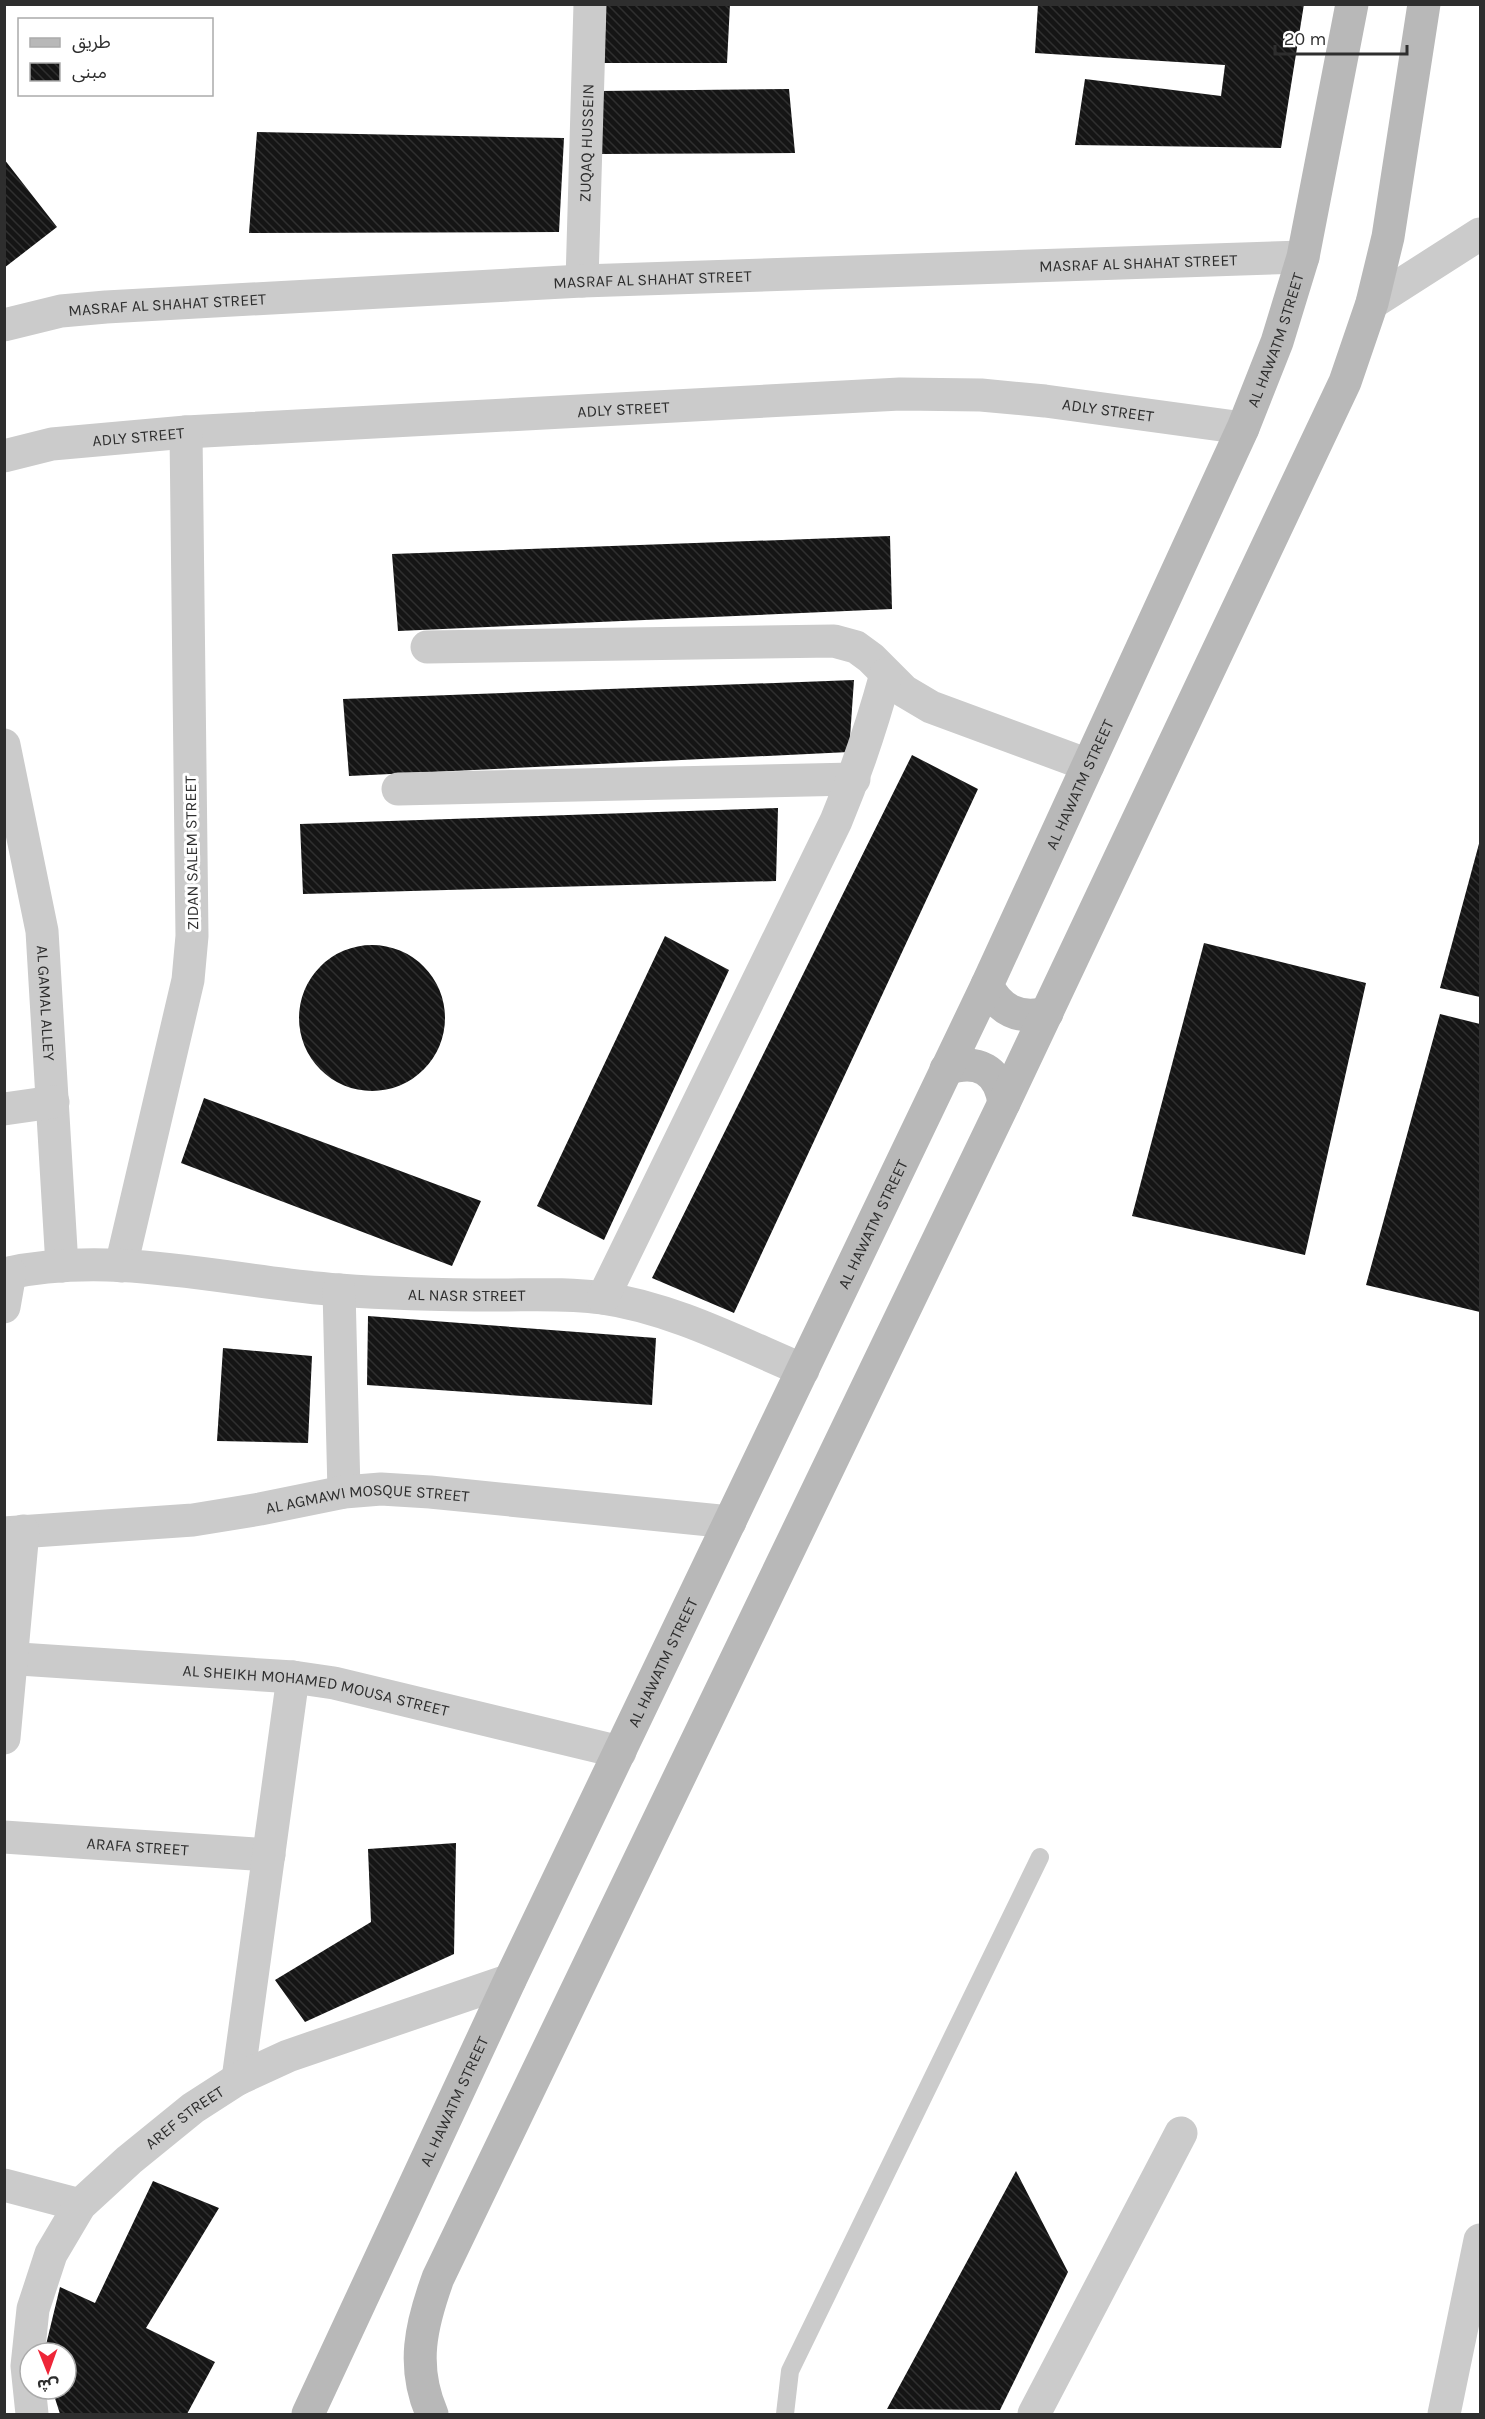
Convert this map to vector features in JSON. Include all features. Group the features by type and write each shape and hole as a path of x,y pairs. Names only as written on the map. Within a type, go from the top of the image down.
{"main road":[{"name":"AL HAWATM STREET","path":"308,2415 510,1980 987,985 1243,428 1277,342 1303,257 1352,4"},
{"path":"432,2415 427,2403 420,2366 421,2329 438,2278 1004,1103 1332,412 1360,343 1372,303 1395,204 1424,4"},
{"path":"987,985 1000,1005 1010,1012 1035,1016 1047,1013"},
{"path":"946,1069 972,1064 985,1068 1002,1089 1004,1103"}],"street":[{"name":"ZUQAQ HUSSEIN","path":"582,281 590,4"},
{"path":"1372,303 1480,234"},
{"name":"MASRAF AL SHAHAT STREET","path":"4,326 61,311 106,307 582,281 1303,257"},
{"name":"ADLY STREET","path":"4,456 52,444 186,432 900,394 981,395 1045,401 1243,428"},
{"name":"ZIDAN SALEM STREET","path":"121,1266 189,980 192,936 186,432"},
{"path":"427,647 834,641 856,647 871,658 904,691 931,707 1088,765"},
{"path":"603,1298 836,821 854,779 873,724 886,674"},
{"name":"AL GAMAL ALLEY","path":"4,744 42,931 62,1266"},
{"path":"398,789 854,779"},
{"path":"4,1109 53,1102"},
{"name":"AL NASR STREET","path":"7,1273 62,1266 121,1266 339,1290 603,1298 651,1310 696,1325 803,1370"},
{"path":"4,1307 7,1273"},
{"path":"339,1290 344,1492"},
{"name":"AL AGMAWI MOSQUE STREET","path":"14,1532 193,1520 344,1492 381,1490 430,1491 730,1522"},
{"path":"4,1738 14,1532"},
{"name":"AL SHEIKH MOHAMED MOUSA STREET","path":"8,1658 293,1677 334,1683 620,1752"},
{"path":"238,2079 293,1677"},
{"name":"ARAFA STREET","path":"4,1837 269,1855"},
{"name":"AREF STREET","path":"32,2415 27,2366 33,2309 51,2254 80,2205 129,2160 193,2108 238,2079 288,2056 510,1980"},
{"path":"1035,2415 1181,2133"},
{"path":"4,2185 80,2205"},
{"path":"1444,2415 1480,2240"}],"lane":[{"path":"785,2415 790,2371 1040,1857"}],"building":[{"path":"606,4 730,4 727,63 604,63"},
{"path":"1038,4 1304,4 1281,148 1075,145 1085,79 1221,96 1225,65 1035,53"},
{"path":"789,89 795,153 599,154 600,91"},
{"path":"257,132 564,138 559,232 249,233"},
{"path":"4,159 57,227 4,268"},
{"path":"890,536 892,609 398,631 392,554"},
{"path":"854,680 849,752 349,776 343,699"},
{"path":"912,755 978,789 734,1313 652,1278"},
{"path":"778,808 776,881 303,894 300,824"},
{"path":"1480,840 1480,997 1440,988"},
{"path":"665,936 729,970 604,1240 537,1206"},
{"path":"1204,943 1366,983 1305,1255 1132,1216"},
{"path":"372,945 400,951 423,967 439,990 445,1018 439,1046 423,1069 400,1085 372,1091 344,1085 321,1069 305,1046 299,1018 305,990 321,967 344,951"},
{"path":"1440,1014 1480,1024 1480,1312 1366,1285"},
{"path":"204,1098 481,1201 452,1266 181,1163"},
{"path":"368,1316 656,1338 652,1405 367,1385"},
{"path":"223,1348 312,1356 308,1443 217,1441"},
{"path":"456,1843 454,1954 305,2022 275,1980 371,1922 368,1849"},
{"path":"1016,2171 1068,2272 1000,2410 887,2409"},
{"path":"153,2181 219,2208 146,2328 215,2362 187,2414 60,2414 56,2401 78,2401 78,2341 47,2341 60,2287 95,2303"}]}
